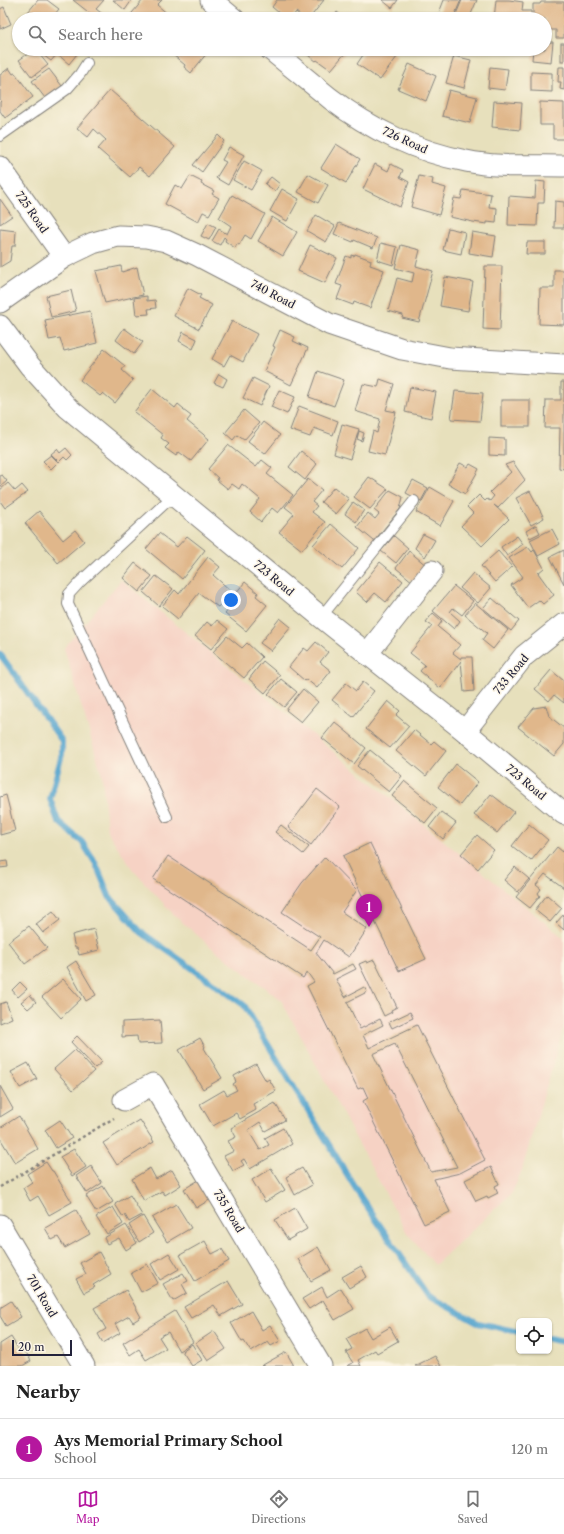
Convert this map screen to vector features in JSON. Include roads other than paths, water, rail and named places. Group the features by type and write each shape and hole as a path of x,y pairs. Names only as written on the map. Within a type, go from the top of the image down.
{"street":[{"path":"211,0 226,12"},
{"name":"726 Road","path":"279,56 332,100 364,121 427,152 468,162 504,165 564,166"},
{"name":"725 Road","path":"0,168 64,257"},
{"name":"740 Road","path":"0,302 64,257 93,243 118,236 153,238 166,241 197,255 329,324 402,349 450,358 564,365"},
{"name":"723 Road","path":"0,326 30,366 68,408 321,617 465,731 564,814"},
{"path":"367,654 432,571"},
{"name":"733 Road","path":"465,731 524,656 564,624"},
{"name":"735 Road","path":"124,1100 153,1084 321,1366"},
{"name":"701 Road","path":"0,1225 84,1366"}],"lane":[{"path":"0,136 67,89 87,63"},
{"path":"167,817 68,604 69,594 80,582 174,495"},
{"path":"321,617 414,501"}],"waterway":[{"path":"0,654 62,741 62,754 50,799 58,821 82,842 96,864 109,896 141,932 244,1005 362,1199 428,1296 478,1323 516,1331"},
{"path":"552,1340 564,1342"}],"place":[{"name":"Ays Memorial Primary School","path":"369,927"}]}
